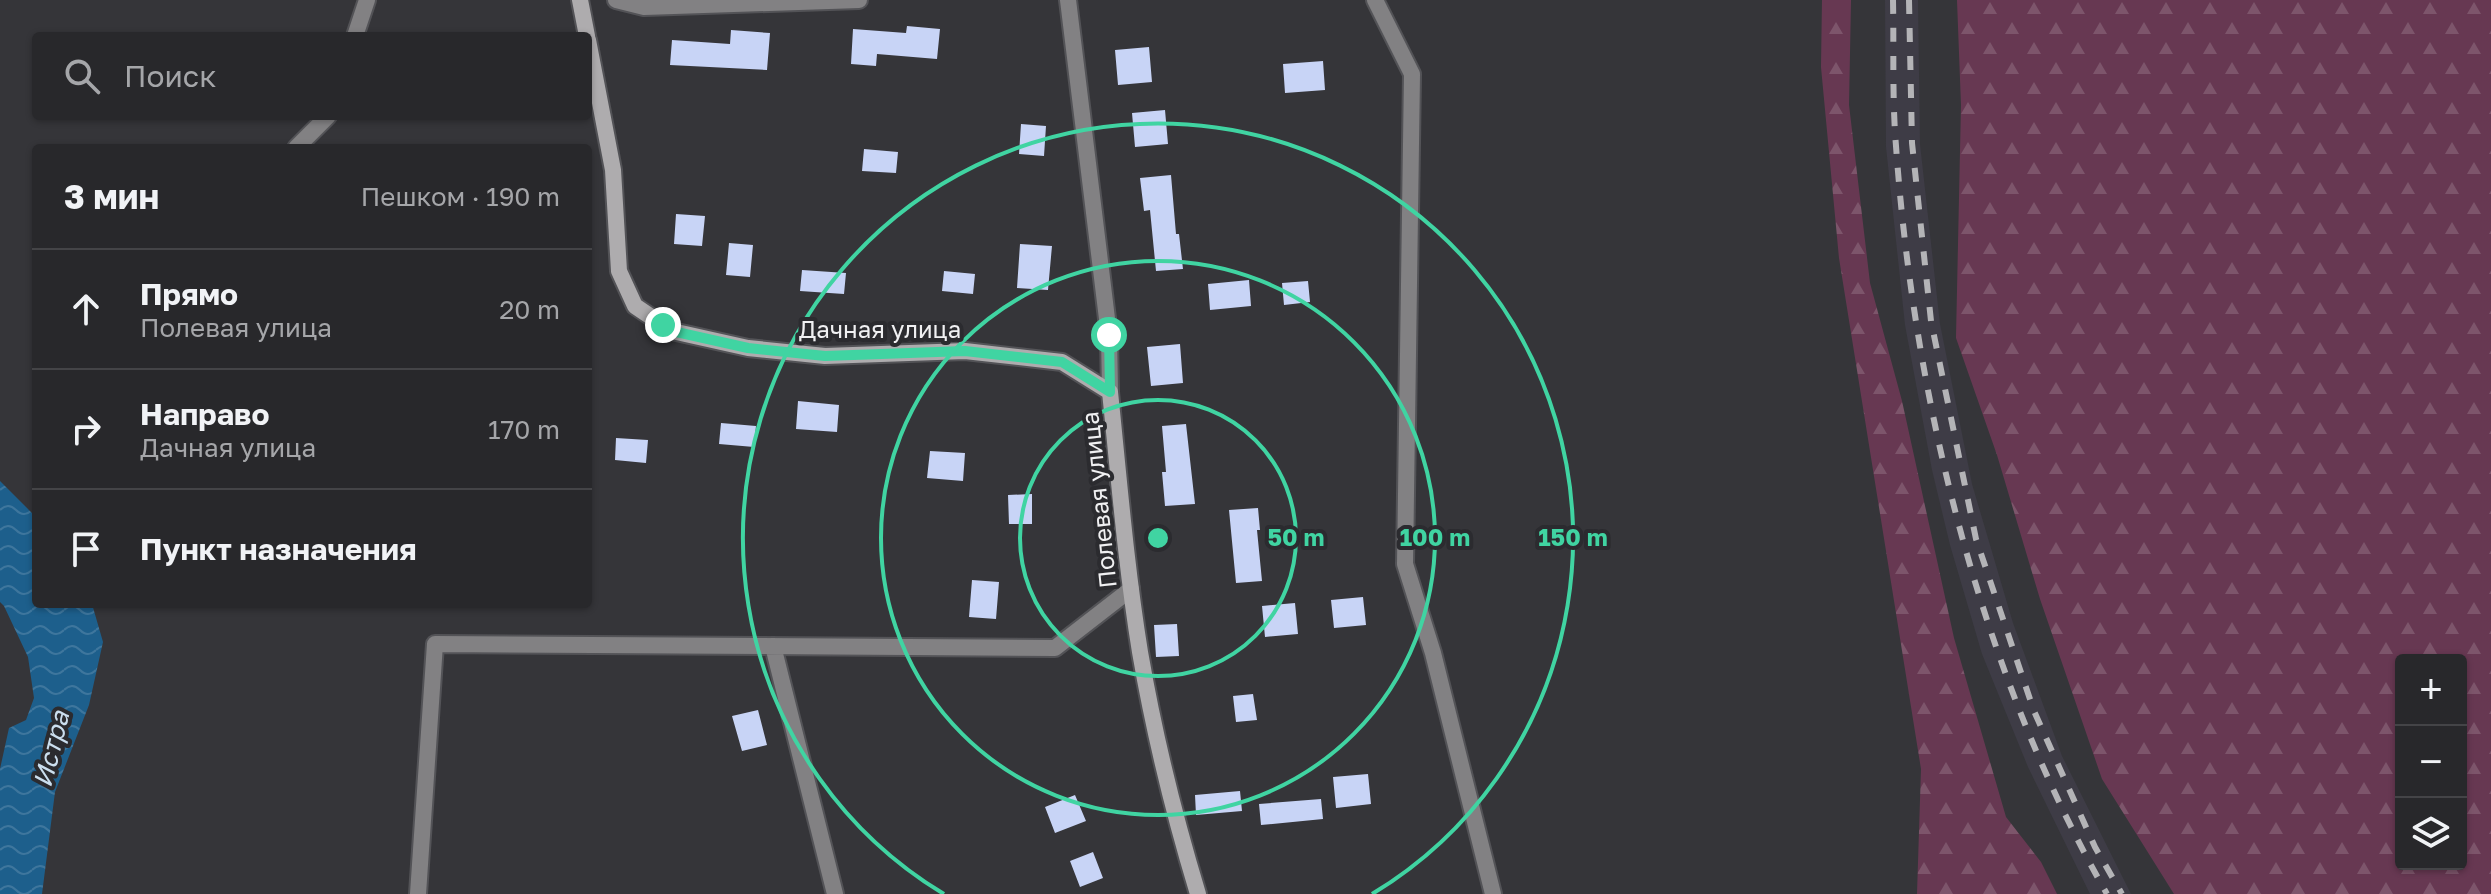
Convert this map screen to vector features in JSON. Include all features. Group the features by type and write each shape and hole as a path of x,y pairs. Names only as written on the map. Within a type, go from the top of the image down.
{"street":[{"path":"356,32 367,0"},
{"name":"Дачная улица","path":"580,0 587,32"},
{"path":"616,0 644,7 859,0"},
{"name":"Полевая улица","path":"1068,0 1109,335 1110,392 1131,589 1141,654 1177,826 1198,894"},
{"path":"1375,0 1412,74 1405,564 1433,653 1493,894"},
{"name":"Дачная улица","path":"592,59 613,170 619,271 635,306 672,331 748,348 825,356 965,351 1062,362 1110,392"},
{"path":"300,144 324,120"},
{"path":"418,894 435,644 1055,648 1131,589"},
{"path":"773,646 835,894"}],"shaded area":[{"path":"1885,0 1918,0 1920,144 1940,324 1972,484 2013,623 2062,756 2131,894 2090,894 2028,767 1982,654 1950,545 1932,470 1905,325 1886,147"}],"green space":[{"path":"1822,0 1851,0 1849,105 1870,283 1902,401 1954,638 2006,817 2041,862 2057,894 1917,894 1921,769 1839,258 1821,67"},
{"path":"1957,0 2491,0 2491,894 2174,894 2102,779 1956,338 1961,105"}],"water":[{"name":"Истра","path":"0,481 32,513 32,608 93,608 103,642 89,705 55,792 42,894 0,894 0,769 9,728 26,720 34,698 28,657 0,602"}],"building":[{"path":"907,26 940,29 937,59 877,54 876,66 851,64 853,29 906,33"},
{"path":"731,30 770,33 767,70 670,65 672,40 730,44"},
{"path":"1149,47 1152,82 1118,85 1115,50"},
{"path":"1323,61 1325,90 1285,93 1283,64"},
{"path":"1165,110 1168,144 1135,147 1132,113"},
{"path":"1021,124 1046,126 1044,156 1019,154"},
{"path":"864,149 898,152 896,173 862,171"},
{"path":"1171,175 1176,234 1179,234 1183,269 1156,271 1150,210 1144,211 1140,178"},
{"path":"676,214 705,216 702,246 674,244"},
{"path":"729,243 753,245 750,277 726,275"},
{"path":"1020,244 1052,246 1048,290 1017,288"},
{"path":"802,270 846,273 844,294 800,291"},
{"path":"944,271 975,274 973,294 942,291"},
{"path":"1249,280 1251,306 1210,310 1208,284"},
{"path":"1308,281 1310,302 1284,305 1282,283"},
{"path":"1180,344 1183,383 1151,386 1147,347"},
{"path":"798,401 839,405 837,432 796,429"},
{"path":"721,423 756,426 754,447 719,444"},
{"path":"1186,424 1195,504 1165,506 1162,426"},
{"path":"616,438 648,440 646,463 615,460"},
{"path":"930,451 965,453 963,481 927,478"},
{"path":"1032,494 1032,524 1009,524 1008,495"},
{"path":"1258,508 1262,581 1236,583 1229,510"},
{"path":"972,580 999,582 996,619 969,617"},
{"path":"1363,597 1366,625 1334,628 1331,600"},
{"path":"1295,603 1298,634 1265,637 1262,606"},
{"path":"1177,624 1179,656 1156,657 1154,625"},
{"path":"1253,694 1257,720 1236,722 1233,696"},
{"path":"758,710 767,745 742,751 732,716"},
{"path":"1368,774 1371,804 1336,808 1333,777"},
{"path":"1240,791 1242,811 1196,815 1195,795"},
{"path":"1075,795 1086,821 1055,833 1045,807"},
{"path":"1321,799 1323,819 1261,825 1259,804"},
{"path":"1093,852 1103,878 1080,887 1070,861"}],"railway":[{"path":"1893,0 1895,128 1905,242 1937,435 1989,626 2023,719 2062,808 2107,894"},
{"path":"1909,0 1912,143 1931,321 1976,539 2034,711 2095,847 2122,894"}],"route":[{"path":"663,325 672,331 748,348 825,356 965,351 1062,362 1110,392 1109,335"}]}
